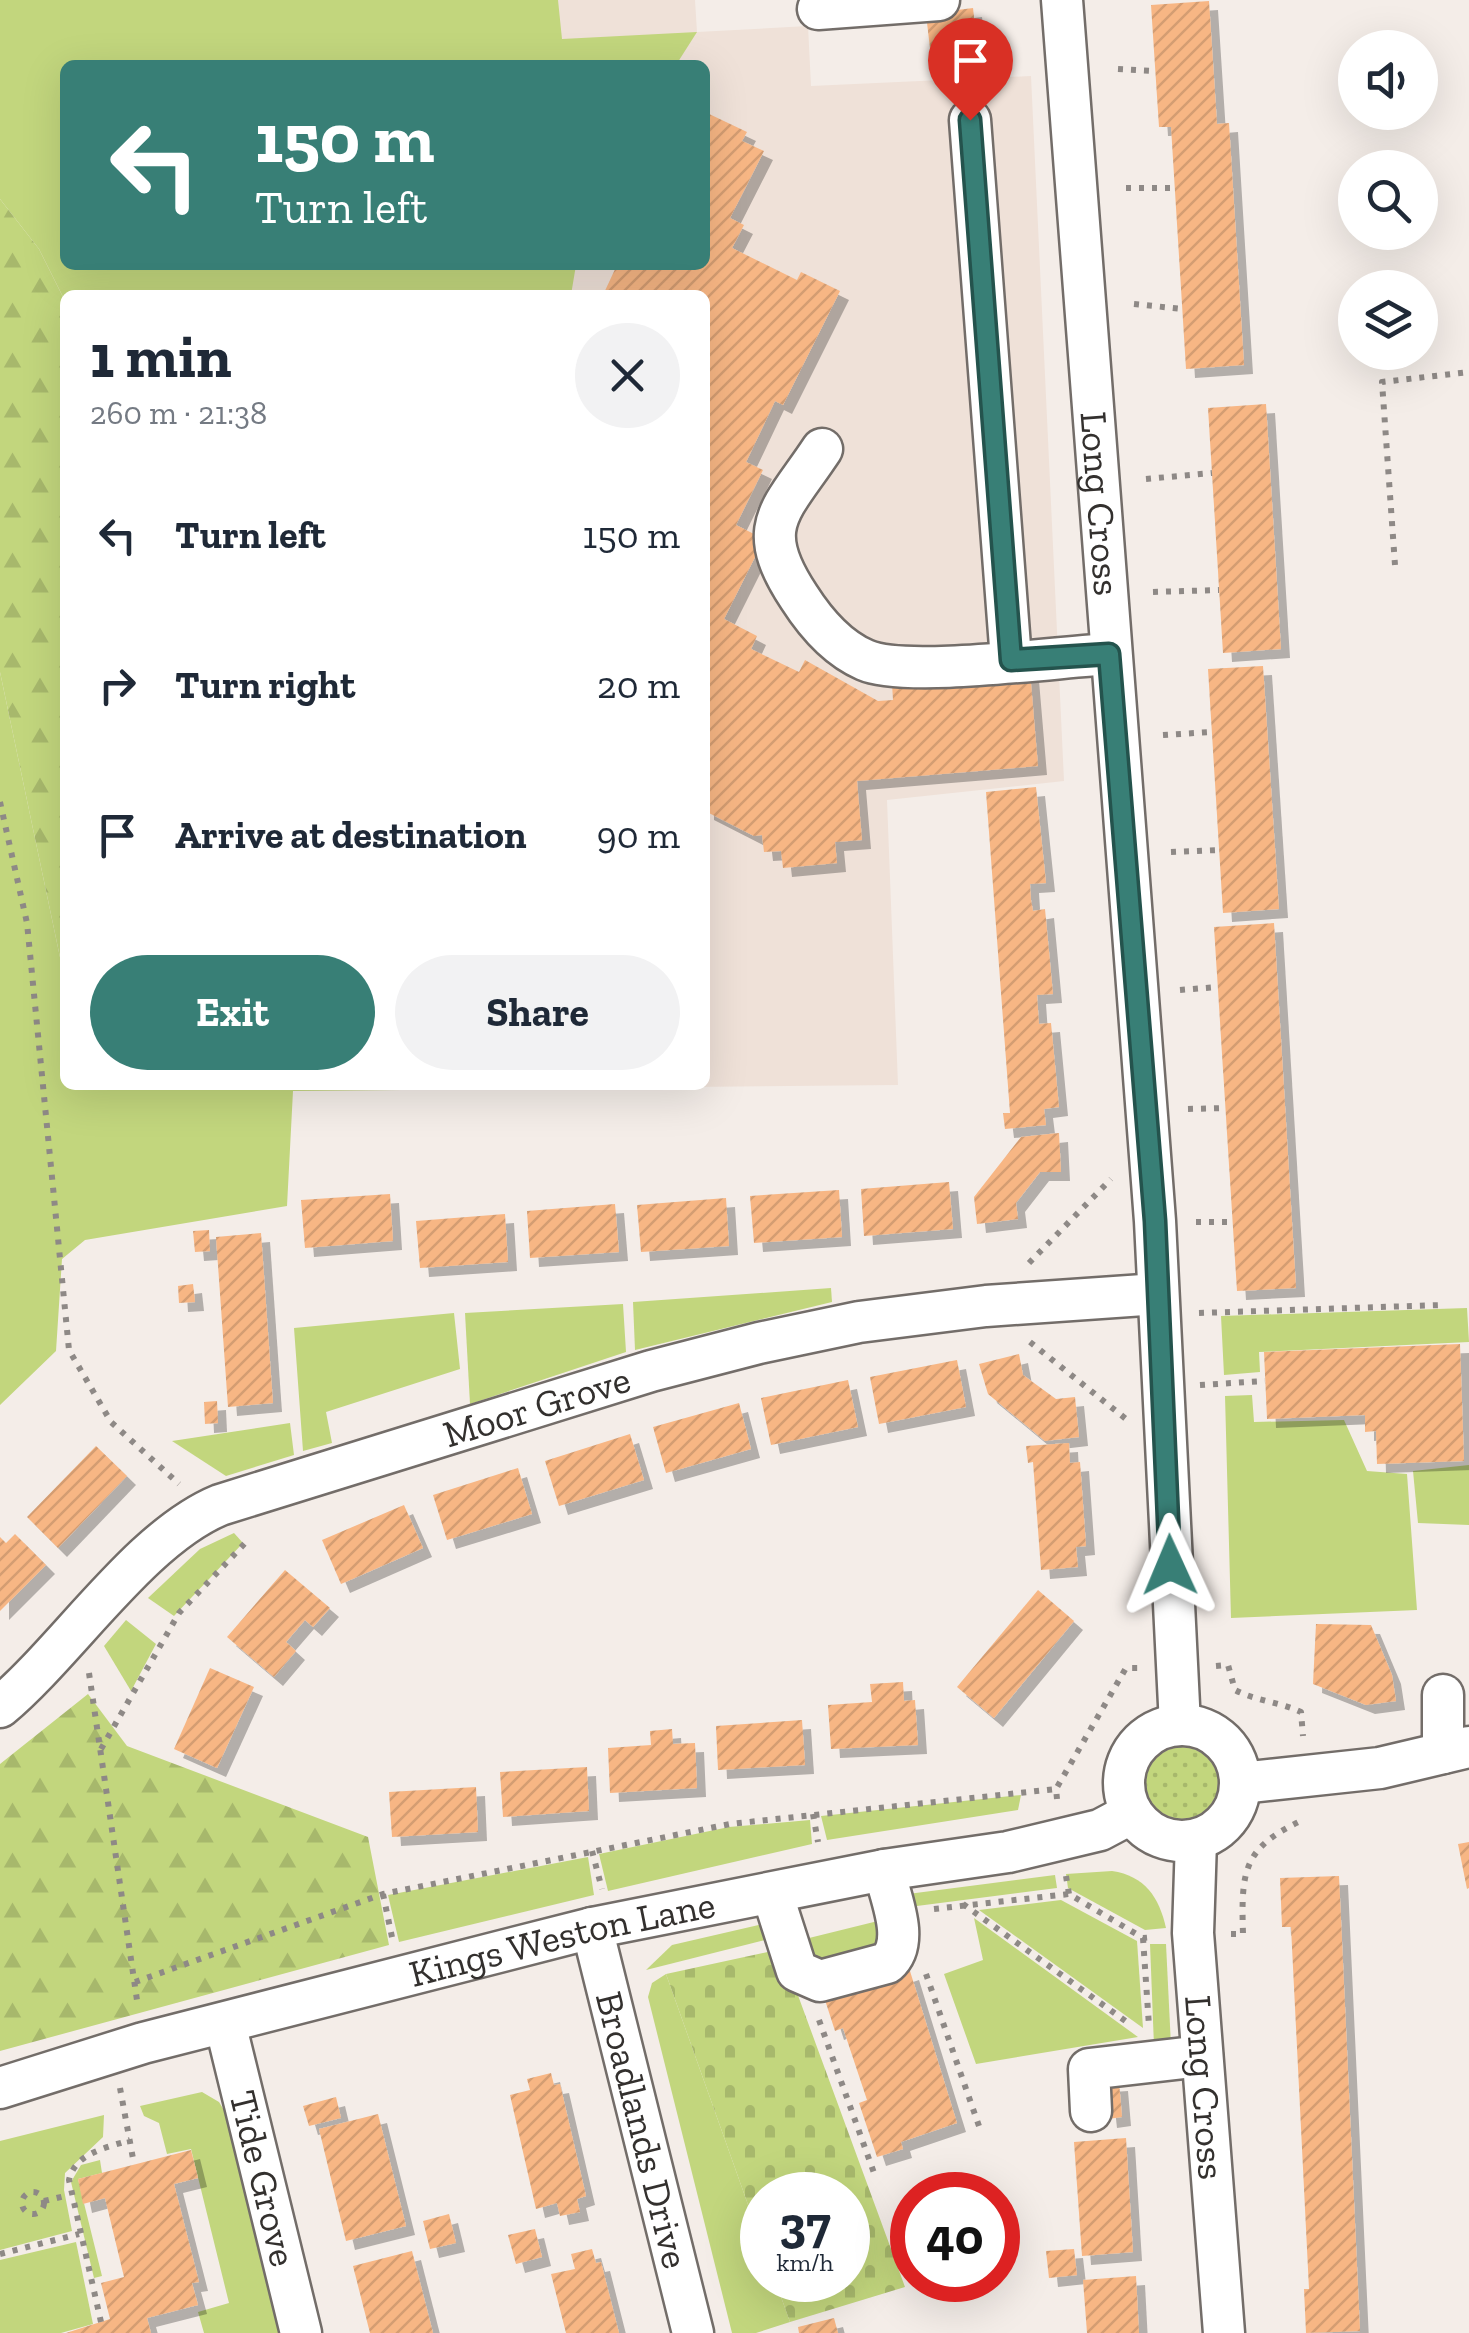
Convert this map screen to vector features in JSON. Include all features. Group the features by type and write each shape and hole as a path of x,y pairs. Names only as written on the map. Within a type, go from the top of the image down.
{"street":[{"path":"818,9 939,0"},
{"name":"Long Cross","path":"1062,0 1158,1304 1180,1725"},
{"path":"970,120 1011,660"},
{"path":"822,449 776,518 772,539 776,555 811,616 838,643 866,661 905,668 1109,654"},
{"name":"Moor Grove","path":"0,1708 142,1562 208,1510 651,1371 758,1343 859,1322 986,1306 1158,1304"},
{"path":"1240,1783 1380,1768 1456,1750 1443,1695"},
{"path":"1180,1725 1199,1728 1229,1748 1240,1783 1228,1819 1214,1833 1196,1840 1159,1837 1132,1812 1125,1797 1127,1762 1148,1736 1180,1725"},
{"name":"Kings Weston Lane","path":"0,2088 129,2048 592,1928 884,1870 1060,1841 1100,1830 1132,1812"},
{"name":"Long Cross","path":"1196,1840 1193,1933 1224,2333"},
{"path":"772,1893 796,1971 810,1980 887,1963 896,1956 900,1940 884,1870"},
{"name":"Broadlands Drive","path":"592,1928 693,2333"},
{"name":"Tide Grove","path":"224,2023 301,2333"},
{"path":"1090,2111 1089,2069 1202,2056"}],"path":[{"path":"1118,69 1155,71"},
{"path":"1126,188 1175,188"},
{"path":"1134,304 1183,309"},
{"path":"1395,565 1382,382 1469,372"},
{"path":"1146,479 1212,472"},
{"path":"1153,592 1219,590"},
{"path":"1163,735 1212,732"},
{"path":"0,802 26,923 69,1350 112,1422 208,1510"},
{"path":"1171,852 1219,850"},
{"path":"1180,990 1218,987"},
{"path":"1188,1109 1226,1108"},
{"path":"1196,1222 1232,1222"},
{"path":"1158,1304 1442,1305"},
{"path":"1163,1387 1265,1381"},
{"path":"100,1750 179,1613 250,1537 264,1491"},
{"path":"82,1627 135,1982 129,2048 134,2164"},
{"path":"1069,1894 1056,1788 1126,1668 1175,1669"},
{"path":"135,1982 382,1894 730,1824 1056,1788"},
{"path":"894,1914 1069,1894 1144,1938 1193,1933"},
{"path":"963,1904 1150,2039 1144,1938"},
{"path":"896,1956 924,1971 980,2129"},
{"path":"810,1980 824,2042 874,2173"},
{"path":"101,2322 98,2292 69,2195 70,2172 80,2161 130,2140"},
{"path":"44,2201 69,2195"},
{"path":"0,2254 79,2234"}],"shaded area":[{"path":"98,0 695,0 697,32 808,26 811,86 1031,76 1064,781 887,800 898,1085 710,1087 710,290 143,290 141,270 710,270 710,60 107,60"}],"green space":[{"path":"0,0 558,0 562,39 697,32 679,60 60,60 60,270 575,270 572,290 60,291 39,249 0,199"},
{"path":"0,199 39,249 60,291 60,957 0,672"},
{"path":"0,672 60,957 60,1090 405,1090 293,1091 287,1206 85,1240 62,1259 56,1351 0,1405"},
{"path":"831,1288 832,1302 635,1350 633,1302"},
{"path":"623,1304 626,1352 470,1404 465,1313"},
{"path":"1467,1308 1469,1342 1259,1352 1260,1372 1224,1375 1221,1316"},
{"path":"454,1313 460,1369 326,1412 332,1443 303,1451 294,1328"},
{"path":"1252,1395 1254,1422 1344,1420 1367,1471 1407,1474 1417,1610 1231,1618 1225,1396"},
{"path":"290,1423 294,1455 226,1476 172,1441"},
{"path":"1469,1465 1469,1525 1418,1523 1413,1471"},
{"path":"234,1533 243,1543 174,1616 148,1598 200,1549"},
{"path":"126,1620 156,1644 131,1691 104,1646"},
{"path":"88,1694 127,1746 368,1837 389,1945 0,2051 0,1764"},
{"path":"1182,1747 1207,1758 1218,1783 1207,1808 1182,1819 1157,1808 1146,1783 1157,1758"},
{"path":"1021,1795 1018,1810 827,1840 821,1816"},
{"path":"810,1820 812,1844 608,1891 599,1854 729,1827"},
{"path":"588,1857 594,1895 399,1942 388,1895"},
{"path":"1112,1871 1133,1878 1149,1890 1166,1928 1145,1930 1068,1888 1066,1874"},
{"path":"1055,1875 1057,1888 909,1907 908,1894"},
{"path":"1061,1900 1137,1941 1143,2028 979,1910"},
{"path":"890,1918 894,1936 824,1972 801,1940"},
{"path":"974,1918 1138,2037 976,2064 944,1974 983,1960"},
{"path":"771,1922 773,1938 646,1970 672,1945"},
{"path":"1150,1944 1166,1944 1171,2046 1154,2046"},
{"path":"781,1949 863,2172 740,2172 740,2182 666,1974"},
{"path":"666,1974 740,2182 740,2302 783,2302 790,2322 756,2333 732,2333 648,1997 652,1983"},
{"path":"202,2092 219,2102 227,2115 280,2333 204,2333 198,2312 229,2303 191,2149 167,2154 159,2123 144,2116 140,2106"},
{"path":"104,2115 103,2137 65,2173 64,2190 72,2231 0,2250 0,2141"},
{"path":"100,2160 102,2173 78,2179 102,2276 94,2278 71,2182 81,2165"},
{"path":"870,2192 890,2246 890,2292 870,2298"},
{"path":"76,2242 93,2324 61,2333 0,2333 0,2260"},
{"path":"783,2302 856,2302 790,2322"}],"building":[{"path":"1209,1 1217,124 1229,123 1244,365 1186,369 1171,127 1159,127 1151,5"},
{"path":"973,8 978,52 931,57 926,14"},
{"path":"710,114 747,132 742,141 764,151 730,218 744,225 732,248 797,280 801,272 840,291 783,405 775,401 746,462 763,470 736,525 764,539 724,619 757,636 751,649 799,672 805,660 878,701 893,700 892,684 1030,672 1038,766 857,781 862,840 835,842 837,863 783,868 781,851 764,852 762,835 754,836 710,814 710,290 605,290 615,270 710,270"},
{"path":"1266,404 1281,649 1223,653 1208,408"},
{"path":"1263,666 1279,909 1223,913 1208,669"},
{"path":"1036,787 1046,883 1030,884 1031,900 1033,911 1045,909 1053,994 1037,995 1039,1024 1051,1023 1059,1107 1044,1109 1046,1125 1005,1129 1003,1113 1010,1113 986,792"},
{"path":"1274,923 1296,1288 1237,1291 1214,927"},
{"path":"1059,1133 1061,1172 1040,1172 1016,1203 1018,1219 977,1224 974,1197 1021,1137"},
{"path":"949,1182 953,1229 864,1236 861,1189"},
{"path":"839,1190 842,1237 754,1243 750,1196"},
{"path":"390,1194 393,1241 305,1248 301,1200"},
{"path":"726,1198 729,1246 641,1252 637,1205"},
{"path":"615,1204 619,1252 530,1258 527,1211"},
{"path":"505,1214 508,1262 420,1268 416,1221"},
{"path":"209,1230 210,1251 195,1252 193,1231"},
{"path":"261,1233 273,1403 228,1407 216,1237"},
{"path":"193,1284 195,1302 179,1303 178,1286"},
{"path":"1460,1344 1464,1461 1377,1464 1376,1431 1365,1432 1365,1415 1267,1419 1264,1352"},
{"path":"1019,1354 1023,1375 1056,1399 1075,1397 1079,1437 1045,1441 988,1394 979,1364"},
{"path":"957,1360 966,1407 879,1424 870,1377"},
{"path":"848,1380 858,1427 771,1445 761,1398"},
{"path":"217,1401 218,1423 205,1424 204,1402"},
{"path":"739,1403 751,1449 666,1473 653,1427"},
{"path":"630,1434 644,1480 559,1506 545,1461"},
{"path":"1069,1443 1070,1463 1080,1462 1086,1546 1076,1547 1078,1567 1041,1570 1033,1462 1028,1463 1026,1446"},
{"path":"96,1446 127,1476 58,1548 27,1517"},
{"path":"518,1468 532,1514 447,1540 433,1495"},
{"path":"404,1505 423,1548 341,1584 322,1540"},
{"path":"15,1534 46,1565 0,1611 0,1537 6,1543"},
{"path":"285,1570 330,1608 313,1627 305,1620 286,1642 296,1651 274,1677 227,1637"},
{"path":"1038,1590 1074,1621 994,1718 957,1687"},
{"path":"1316,1624 1371,1625 1392,1675 1396,1701 1366,1705 1313,1684"},
{"path":"210,1668 254,1687 217,1768 174,1749"},
{"path":"903,1682 904,1701 915,1700 918,1745 831,1749 828,1705 872,1702 870,1684"},
{"path":"802,1720 805,1765 718,1770 716,1726"},
{"path":"672,1729 673,1744 695,1743 697,1788 610,1793 608,1748 651,1745 650,1731"},
{"path":"587,1767 589,1811 503,1817 500,1772"},
{"path":"476,1787 478,1832 392,1837 389,1792"},
{"path":"1469,1842 1469,1888 1467,1889 1458,1844"},
{"path":"1339,1876 1360,2331 1306,2333 1304,2289 1309,2289 1291,1927 1282,1927 1280,1878"},
{"path":"910,1971 957,2123 901,2142 903,2149 877,2157 859,2103 867,2100 843,2028 835,2031 825,2000"},
{"path":"551,2073 554,2085 560,2084 586,2196 577,2199 580,2212 560,2216 557,2203 536,2209 510,2095 530,2090 527,2079"},
{"path":"1119,2082 1122,2117 1108,2119 1104,2083"},
{"path":"336,2097 341,2118 309,2126 303,2106"},
{"path":"378,2114 406,2226 346,2241 319,2129"},
{"path":"1126,2138 1133,2252 1082,2256 1074,2142"},
{"path":"191,2150 198,2178 174,2184 199,2282 192,2283 198,2305 147,2318 151,2333 66,2333 110,2319 101,2283 124,2277 105,2198 83,2204 78,2179"},
{"path":"449,2214 456,2243 430,2249 423,2221"},
{"path":"535,2229 542,2257 516,2264 508,2235"},
{"path":"592,2249 596,2263 601,2262 619,2333 566,2333 551,2274 575,2269 571,2254"},
{"path":"1074,2249 1077,2275 1049,2278 1046,2251"},
{"path":"412,2251 433,2333 370,2333 353,2266"},
{"path":"1136,2276 1139,2333 1087,2333 1083,2280"},
{"path":"834,2318 838,2333 799,2333 798,2327"}],"route":[{"path":"970,120 1011,660 1109,654 1155,1221 1170,1565"}]}
